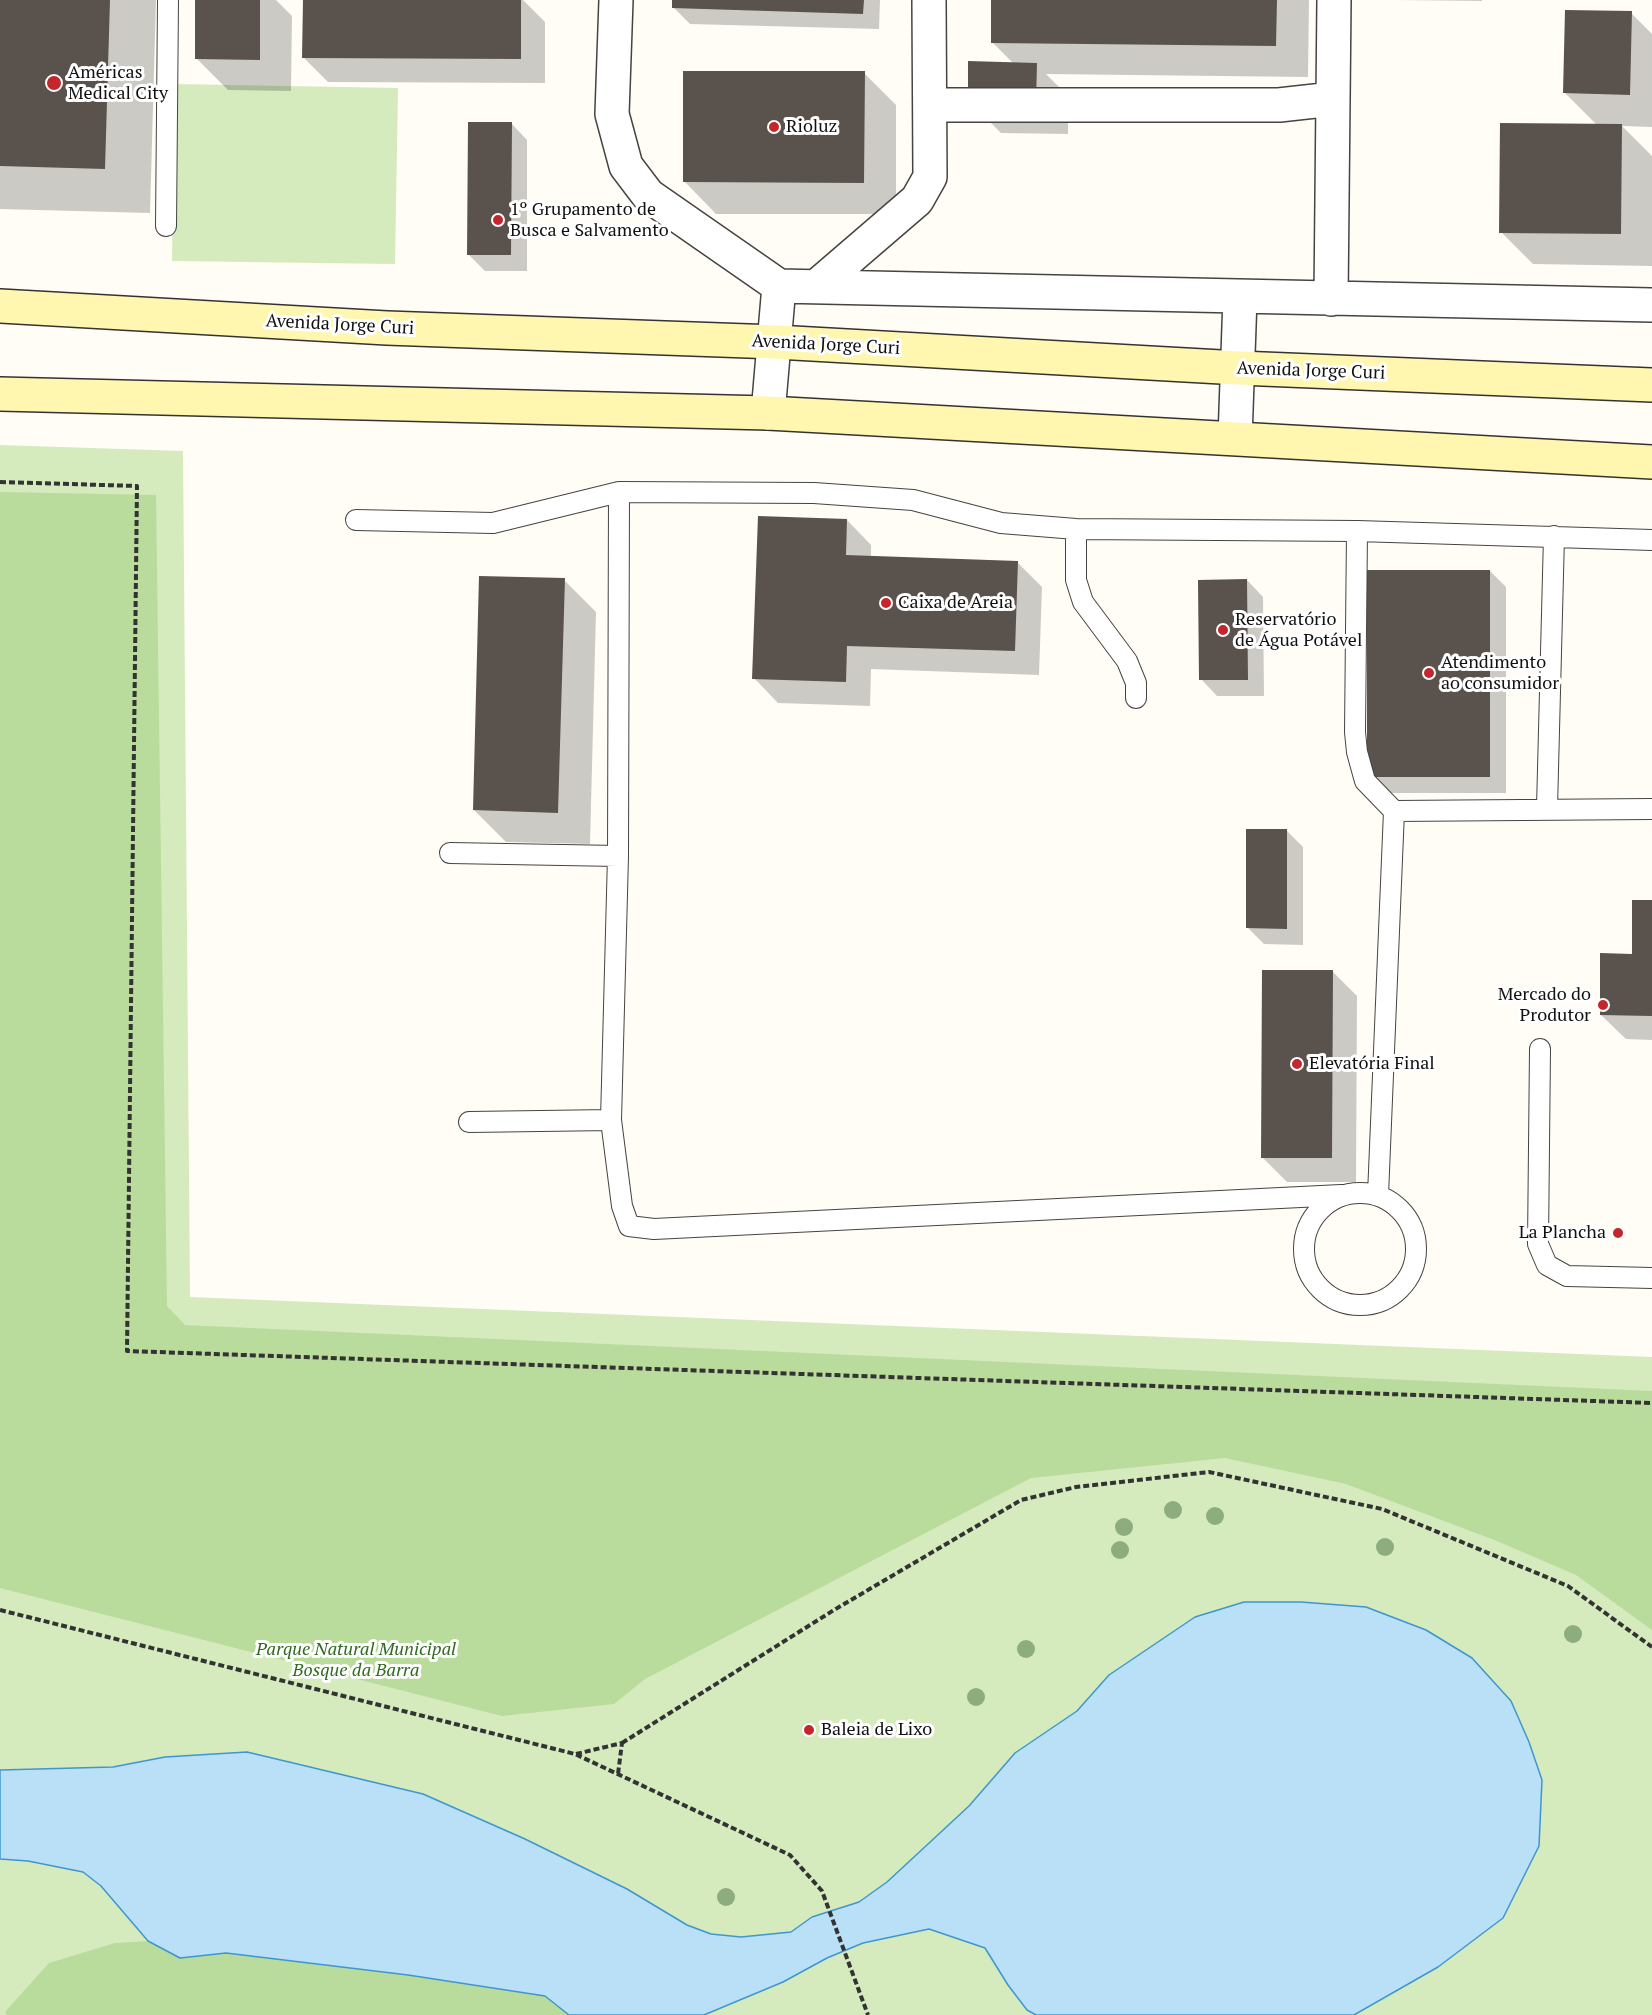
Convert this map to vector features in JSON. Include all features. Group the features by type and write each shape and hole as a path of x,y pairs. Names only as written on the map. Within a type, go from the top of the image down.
{"street":[{"path":"616,0 612,114 626,166 648,195 779,286 1240,298 1652,305"},
{"path":"817,286 917,200 930,177 928,0"},
{"path":"1331,299 1334,0"},
{"path":"930,105 1279,105 1333,99"},
{"path":"768,413 776,342 779,286"},
{"path":"1235,438 1240,298"},
{"name":"Avenida Jorge Curi","path":"0,306 387,328 776,342 1239,368 1652,385"},
{"path":"0,394 768,413 1652,462"}],"lane":[{"path":"166,226 168,0"},
{"path":"619,492 618,856 610,1120 622,1206 629,1226 654,1229 1341,1195 1359,1192 1377,1194 1394,1203 1408,1216 1415,1233 1418,1252 1414,1270 1403,1286 1389,1298 1371,1304 1353,1305 1335,1299 1319,1288 1309,1272 1304,1255 1305,1236 1312,1218 1324,1204 1341,1195"},
{"path":"356,520 493,523 619,492 856,494 913,500 1001,523 1076,529 1357,531 1652,540"},
{"path":"1076,529 1076,580 1083,602 1127,661 1136,683 1136,698"},
{"path":"1357,531 1355,732 1357,752 1365,781 1394,811 1377,1194"},
{"path":"1547,808 1554,536"},
{"path":"1394,811 1547,808 1652,809"},
{"path":"450,854 618,856"},
{"path":"1540,1049 1538,1244 1547,1265 1566,1276 1652,1278"},
{"path":"469,1122 610,1120"}],"path":[{"path":"575,1754 622,1743 834,1610 1021,1500 1076,1487 1209,1472 1382,1509 1568,1586 1652,1647"},
{"path":"0,1610 575,1754 618,1774 790,1855 822,1891 868,2015"},
{"path":"618,1774 622,1743"}],"green space":[{"path":"174,84 398,88 395,264 172,261"},
{"name":"Parque Natural Municipal Bosque da Barra","path":"0,445 183,451 190,1297 1652,1357 1652,2015 0,2015"},
{"path":"0,492 156,495 167,1306 185,1325 1652,1391 1652,1630 1576,1575 1497,1541 1346,1484 1225,1458 1031,1478 645,1679 614,1704 502,1716 0,1588"},
{"path":"148,1941 180,1958 226,1953 408,1975 545,1996 569,2015 7,2015 5,2012 49,1963 115,1943"}],"water":[{"path":"1244,1602 1301,1602 1366,1607 1426,1630 1472,1658 1511,1701 1542,1780 1539,1846 1503,1918 1438,1967 1354,2015 1036,2015 1027,2010 985,1948 929,1929 863,1943 827,1958 783,1982 704,2015 569,2015 545,1996 408,1975 226,1953 180,1958 148,1941 101,1886 83,1872 28,1861 0,1859 0,1770 113,1767 165,1757 247,1752 423,1794 525,1839 627,1889 687,1925 711,1934 741,1937 791,1932 812,1917 859,1902 887,1882 969,1806 1015,1753 1077,1711 1109,1675 1195,1617"}],"building":[{"name":"Américas Medical City","path":"0,0 110,0 105,169 0,166"},
{"path":"195,0 260,0 260,60 195,59"},
{"path":"303,0 521,0 521,59 302,58"},
{"path":"672,0 864,0 863,14 672,8"},
{"path":"991,0 1277,0 1276,46 991,43"},
{"path":"1565,10 1632,11 1630,95 1563,93"},
{"path":"968,61 1037,63 1036,103 968,102"},
{"name":"Rioluz","path":"683,71 865,71 864,183 683,182"},
{"path":"468,122 512,122 511,255 467,255"},
{"path":"1500,123 1622,124 1621,234 1499,233"},
{"name":"Caixa de Areia","path":"758,516 847,519 846,555 1018,561 1015,651 847,646 846,682 752,679"},
{"name":"Atendimento ao consumidor","path":"1367,570 1490,570 1490,777 1367,777"},
{"path":"479,576 565,578 558,813 473,810"},
{"name":"Reservatório de Água Potável","path":"1247,579 1248,680 1199,680 1198,580"},
{"path":"1246,829 1287,829 1287,929 1246,928"},
{"path":"1632,900 1652,900 1652,1016 1600,1015 1600,953 1632,954"},
{"name":"Elevatória Final","path":"1262,970 1333,970 1332,1158 1261,1158"}],"place":[{"name":"Américas Medical City","path":"54,83"},
{"name":"Rioluz","path":"774,127"},
{"name":"1º Grupamento de Busca e Salvamento","path":"498,220"},
{"name":"Caixa de Areia","path":"886,603"},
{"name":"Reservatório de Água Potável","path":"1223,630"},
{"name":"Atendimento ao consumidor","path":"1429,673"},
{"name":"Mercado do Produtor","path":"1603,1005"},
{"name":"Elevatória Final","path":"1297,1064"},
{"name":"La Plancha","path":"1618,1233"},
{"name":"Baleia de Lixo","path":"809,1730"}]}
